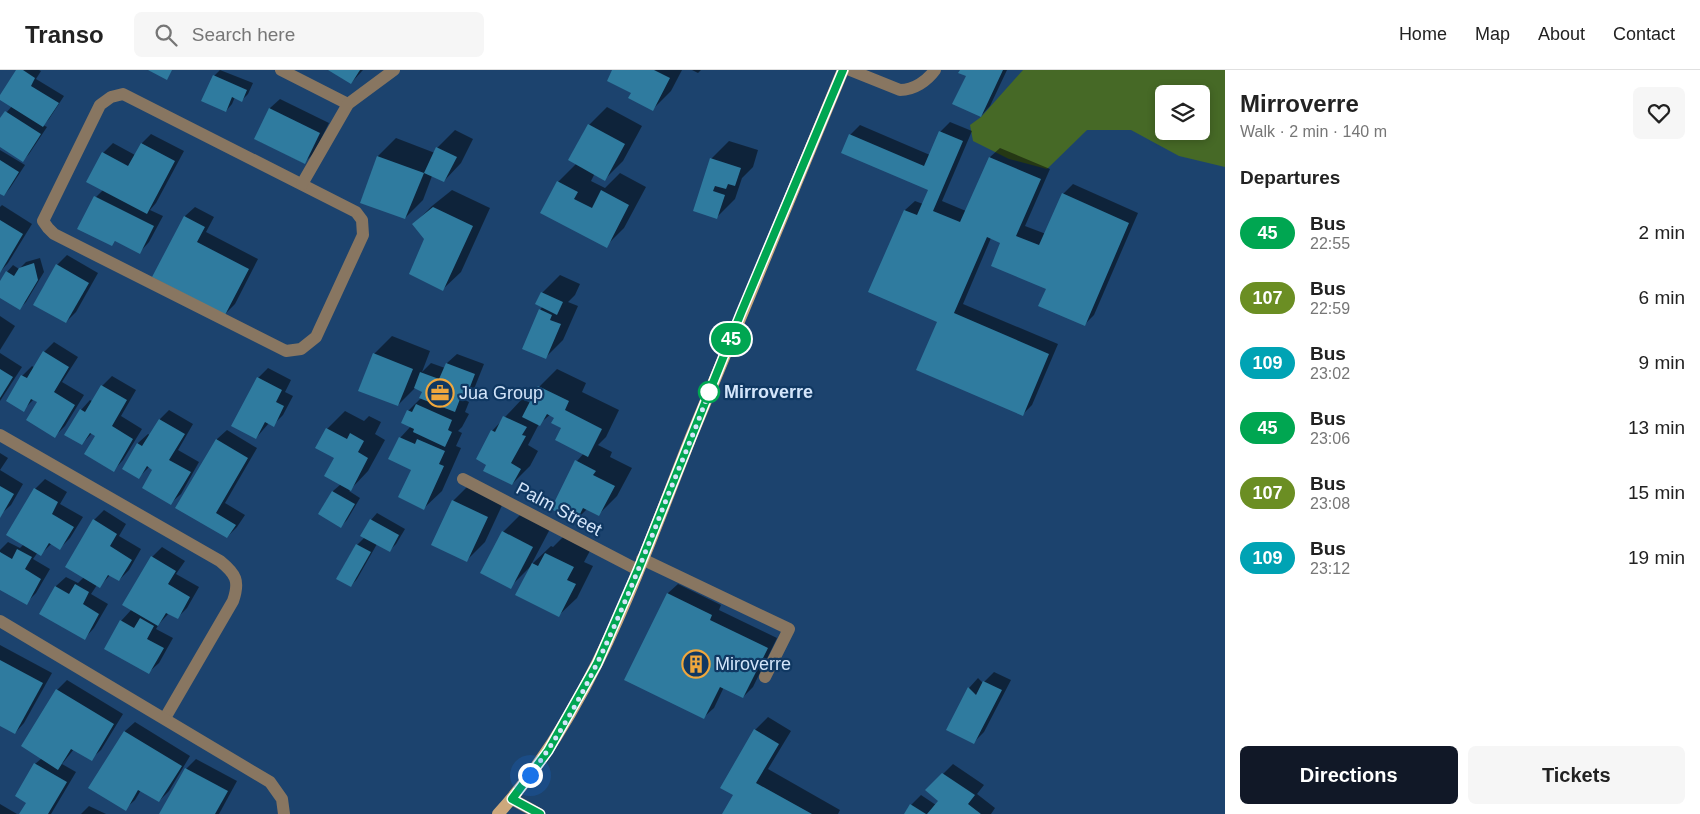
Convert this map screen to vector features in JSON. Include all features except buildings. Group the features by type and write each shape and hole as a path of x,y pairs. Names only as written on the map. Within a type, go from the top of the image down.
{"main road":[{"path":"498,814 512,799 548,751 597,664 843,70"}],"street":[{"path":"282,70 295,73 348,104"},
{"path":"302,184 348,104 394,70"},
{"path":"850,70 900,90 909,90 920,84 935,70"},
{"path":"123,94 302,184 356,212 362,220 363,235 316,337 301,349 286,351 54,234 44,221 100,105 111,97 123,94"},
{"path":"0,435 220,561 231,570 236,580 236,591 232,601 165,718"},
{"name":"Palm Street","path":"463,479 640,564 788,629 765,677"},
{"path":"0,621 270,782 282,799 284,814"},
{"path":"512,799 540,814"}],"green space":[{"path":"1023,70 1225,70 1225,167 1179,156 1131,130 1087,130 1047,169 1009,159 973,141 970,125 981,117"}],"bus line":[{"name":"45","path":"540,814 512,799 548,751 597,664 638,570 741,313 843,70"}],"place":[{"name":"Mirroverre","path":"709,392"},
{"name":"Jua Group","path":"440,393"},
{"name":"Miroverre","path":"696,664"}],"route":[{"path":"530,775 548,751 597,664 638,570 709,392"}]}
